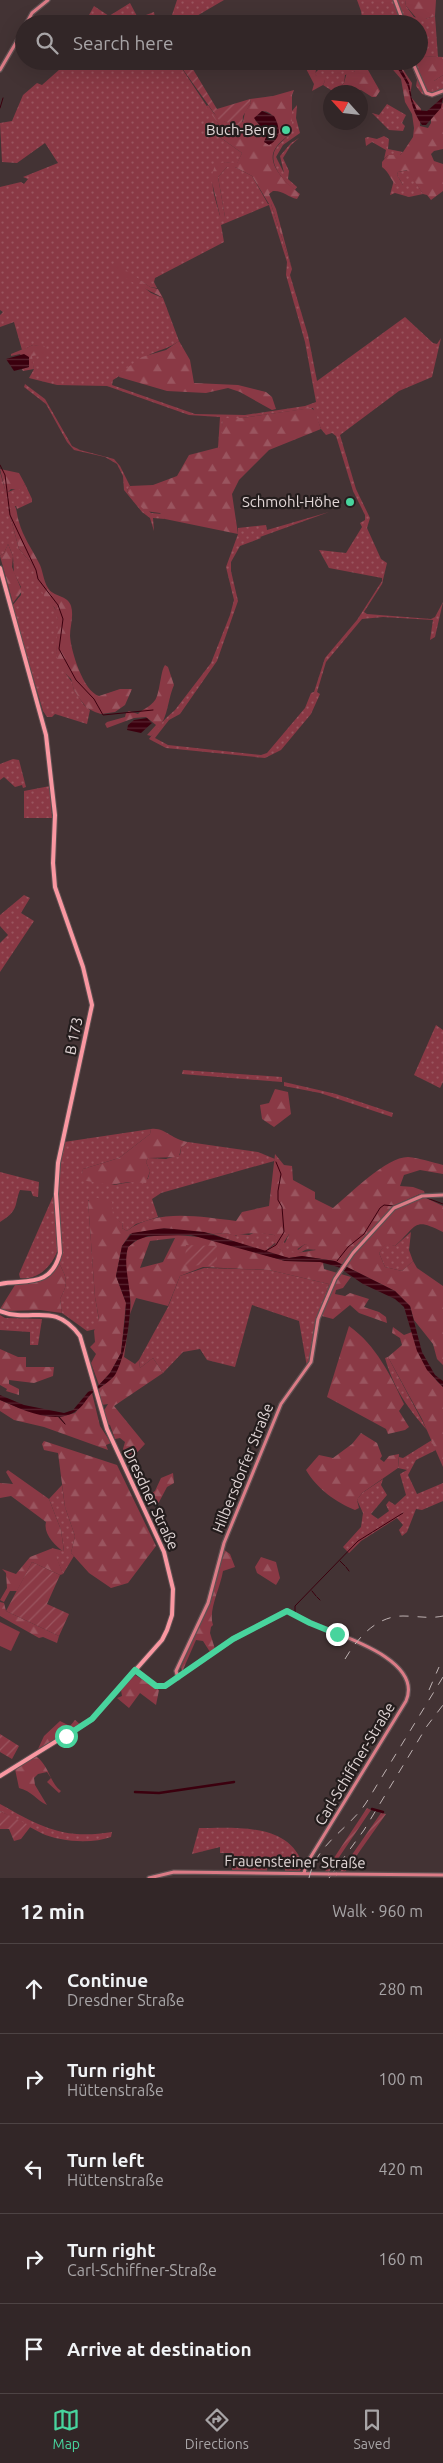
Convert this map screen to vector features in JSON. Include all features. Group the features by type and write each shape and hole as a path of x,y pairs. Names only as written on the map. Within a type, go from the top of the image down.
{"main road":[{"path":"31,15 48,0"},
{"path":"395,0 401,15"},
{"path":"0,70 15,44"},
{"path":"416,70 426,92 436,94 443,91"},
{"name":"B 173","path":"0,568 49,753 55,815 53,872 55,887 83,967 92,1006 58,1163 56,1191 60,1253 58,1260 48,1274 39,1279 28,1283 0,1284"},
{"name":"Hilbersdorfer Straße","path":"179,1677 176,1671 208,1602 224,1543 281,1404 311,1362 318,1319 335,1279 351,1256 394,1208 417,1198 443,1195"},
{"name":"Dresdner Straße","path":"0,1310 9,1313 59,1317 73,1326 80,1336 109,1435 161,1541 173,1589 173,1609 168,1630 135,1670 84,1726 0,1776"},
{"name":"Carl-Schiffner-Straße","path":"179,1677 233,1639 281,1613 289,1611 310,1623 366,1646 400,1668 409,1684 406,1701 307,1863 304,1873"},
{"path":"135,1670 156,1686 165,1686 179,1677"},
{"name":"Frauensteiner Straße","path":"148,1878 174,1872 443,1874"}],"green space":[{"path":"177,0 224,0 198,15 172,15"},
{"path":"357,0 405,0 406,6 413,15 362,15"},
{"path":"405,0 436,0 435,16 428,18 428,15 414,15 406,6"},
{"path":"130,3 136,15 111,15"},
{"path":"94,6 108,15 89,15"},
{"path":"435,16 438,57 428,56 428,18"},
{"path":"428,56 443,57 443,75 434,81 438,91 427,90 417,73 418,70 428,70"},
{"path":"428,68 434,81 443,75 443,94 430,97 422,94 416,86 417,80 413,70"},
{"path":"59,70 183,70 218,123 221,138 242,153 237,164 225,162 215,173 213,186 220,216 225,217 218,177 227,167 235,167 252,176 268,204 271,204 292,269 290,275 308,335 317,381 405,317 433,343 437,344 441,338 432,377 399,391 340,435 356,489 370,518 367,528 381,559 387,563 382,584 364,612 367,614 431,619 435,617 443,602 435,637 430,640 433,620 383,617 362,619 326,662 317,692 320,694 311,714 281,750 265,758 166,748 149,739 175,710 211,663 234,600 226,567 238,534 238,528 266,525 267,530 329,512 240,546 231,562 231,571 238,601 217,661 180,714 169,720 155,738 168,745 261,755 267,753 305,708 311,693 314,692 325,658 357,620 382,581 382,578 329,568 319,550 346,553 362,527 360,523 365,520 365,515 353,491 336,436 332,433 326,435 321,429 313,408 242,418 223,418 222,446 218,448 220,417 189,415 107,386 57,385 29,378 34,369 31,357 39,346 33,345 22,350 14,322 0,327 0,315 3,312 0,310 0,187 21,182 24,184 28,179 23,177 58,163 45,143 17,163 2,162 0,123 12,121 23,95 37,83 42,85","holes":["269,205 287,262 286,275 305,342 316,402 305,406 245,415 195,414 112,385 113,380 141,360 179,341 163,298 151,293 114,263 150,287 157,288 154,282 155,278 224,242 221,225"]},
{"path":"183,70 193,70 217,109 250,99 251,103 243,116 242,127 219,120"},
{"path":"307,70 316,70 315,75 321,76 325,81 323,85 312,91 314,84"},
{"path":"318,70 354,70 355,72 345,75 344,83 342,85 323,85 325,81 314,74"},
{"path":"368,70 380,91 376,97 368,94 368,85 342,85 347,72"},
{"path":"393,70 403,70 412,83 410,96 421,109 420,126 428,128 431,123 431,111 443,103 443,149 434,151 431,154 434,161 443,164 443,191 431,200 427,195 423,194 407,170 398,172 397,175 403,185 399,187 382,167 382,162 388,155 400,155 413,137 412,114 405,102 401,79"},
{"path":"294,90 292,95 292,132 275,149 273,162 280,174 300,194 297,199 276,191 269,194 276,209 292,269 271,204 269,204 252,176 235,167 227,167 218,177 225,217 223,219 220,216 211,178 215,165 225,162 237,163 242,153 221,138 218,123 206,107 208,105 222,121 237,123 243,122 245,112 251,103 250,99 273,96","holes":["262,111 274,118 279,133 266,137 263,135 262,128 255,120"]},
{"path":"387,104 406,115 402,123 405,126 403,131 389,130 372,113 379,115"},
{"path":"297,105 296,118 300,133 283,145 276,157 284,173 280,156 291,143 299,138 291,145 283,158 289,171 288,179 297,187 295,190 279,173 273,156 278,146 291,133 292,111"},
{"path":"384,136 389,139 388,149 403,152 400,155 388,155 384,159 386,150 372,142 366,146 365,138 377,139"},
{"path":"408,170 423,194 409,197 395,193 390,195 394,180 396,185 403,185 397,175 398,172"},
{"path":"116,263 150,287 158,289 163,298 121,275 113,264"},
{"path":"179,341 190,360 194,383 238,385 266,392 272,397 276,409 272,410 240,392 228,388 206,393 167,391 119,377 120,373 142,357 166,350"},
{"path":"33,345 45,346 44,354 32,356 34,369 23,371 22,369 29,367 20,354 11,356 11,354"},
{"path":"25,384 45,399 72,446 114,459 120,466 130,486 127,490 128,493 151,513 163,514 165,519 153,518 154,531 150,518 142,512 124,490 123,476 117,464 105,457 74,450 67,442 46,404 24,387"},
{"path":"311,408 315,411 321,429 269,450 239,480 232,494 238,534 165,519 160,513 145,511 128,493 127,490 130,486 153,485 177,476 189,455 220,447 223,418 242,418"},
{"path":"0,469 19,473 25,484 19,490 11,489 6,494"},
{"path":"0,472 6,493 25,484 32,499 32,502 17,509 16,506 8,508 19,549 33,565 38,582 57,612 59,629 56,652 66,674 72,682 74,690 84,705 90,710 87,724 55,714 52,717 47,717 43,711 12,606 21,595 21,587 14,573 13,556 8,544 4,553 0,556"},
{"path":"11,502 16,508 23,533 40,566 48,588 53,593 67,600 71,606 71,643 75,660 88,687 99,696 120,689 132,689 125,705 115,712 101,714 87,708 74,690 71,679 59,667 56,652 58,621 55,608 45,598 34,574 33,565 19,549 8,508"},
{"path":"8,544 13,556 12,567 22,591 13,603 0,556 4,553"},
{"path":"165,665 168,667 174,685 164,719 157,731 151,736 147,735 156,725 146,717 134,718 107,728 105,724 107,722 125,717 129,711 138,714 153,702 157,696"},
{"path":"13,759 19,760 26,787 23,788 22,785 15,787 4,777 0,780 0,764"},
{"path":"50,786 52,818 24,818 24,791"},
{"path":"24,895 30,898 21,913 34,921 0,972 0,943 8,935 0,926 0,915"},
{"path":"436,1025 443,1030 443,1082 440,1088 414,1075"},
{"path":"183,1070 282,1077 282,1082 182,1074"},
{"path":"284,1082 336,1094 393,1113 392,1117 320,1093 284,1086"},
{"path":"275,1089 288,1092 291,1114 274,1127 262,1119 260,1105 269,1103"},
{"path":"151,1129 150,1134 119,1158 83,1169 82,1180 92,1180 114,1185 148,1179 150,1171 146,1162 148,1158 166,1159 180,1155 181,1148 188,1142 258,1152 275,1159 274,1161 161,1193 152,1199 158,1217 136,1224 127,1231 122,1228 123,1224 88,1200 95,1297 99,1320 96,1329 87,1331 62,1313 60,1299 66,1281 59,1263 61,1255 57,1190 64,1142"},
{"path":"151,1129 160,1130 177,1139 188,1142 181,1148 179,1157 148,1158 146,1162 150,1171 146,1183 129,1182 110,1185 81,1180 83,1169 119,1158 150,1134"},
{"path":"275,1154 284,1165 292,1166 293,1180 315,1192 315,1199 333,1208 379,1169 399,1159 408,1157 443,1165 443,1174 420,1170 404,1175 400,1186 413,1187 424,1191 426,1198 443,1206 443,1232 421,1224 412,1228 395,1246 386,1244 379,1253 385,1267 402,1271 413,1261 417,1268 443,1286 443,1365 437,1359 433,1344 414,1320 410,1306 395,1291 335,1261 302,1256 289,1258 264,1252 277,1243 279,1249 289,1252 316,1250 305,1244 296,1250 293,1248 289,1234 282,1245 274,1235 269,1234 248,1233 234,1236 227,1233 213,1234 153,1230 130,1234 122,1246 116,1276 126,1303 121,1353 110,1373 99,1385 91,1363 96,1354 90,1347 95,1342 94,1331 99,1319 95,1297 88,1201 94,1197 112,1202 113,1216 123,1224 122,1228 127,1231 152,1219 165,1217 194,1216 236,1221 242,1212 269,1206"},
{"path":"0,1172 39,1182 38,1197 33,1196 31,1191 20,1190 14,1210 0,1222"},
{"path":"54,1194 58,1249 56,1255 44,1271 33,1277 20,1278 19,1274"},
{"path":"256,1232 274,1235 285,1243 289,1234 298,1250 305,1244 317,1249 306,1249 292,1254 279,1249 275,1243 264,1252 213,1234 227,1233 236,1236 238,1234 249,1235"},
{"path":"411,1232 409,1250 413,1261 402,1271 385,1267 379,1253 386,1243 395,1246"},
{"path":"168,1234 208,1238 285,1261 323,1262 324,1269 351,1277 343,1288 336,1290 335,1294 345,1296 350,1293 369,1299 364,1307 379,1312 386,1317 387,1323 359,1313 350,1305 333,1319 318,1315 329,1284 269,1270 203,1267 180,1276 168,1306 136,1298 130,1315 131,1304 126,1266 128,1247 140,1238","holes":["175,1238 163,1262 140,1268 150,1241"]},
{"path":"186,1245 217,1246 217,1266 185,1265"},
{"path":"59,1263 66,1281 60,1299 62,1313 40,1310 6,1311 0,1309 15,1285 41,1280 56,1269"},
{"path":"204,1268 269,1270 329,1284 314,1328 312,1356 307,1367 299,1321 252,1305 235,1367 207,1360 200,1349 183,1352 163,1373 153,1358 140,1368 139,1360 168,1307 180,1276"},
{"path":"0,1315 5,1318 42,1319 38,1345 30,1345 30,1332 0,1330"},
{"path":"349,1326 367,1342 388,1372 404,1404 399,1411 409,1427 405,1430 388,1434 386,1429 327,1397"},
{"path":"393,1327 404,1335 412,1332 424,1362 443,1387 443,1467 422,1419 388,1357 402,1345 400,1338 392,1333"},
{"path":"127,1336 124,1357 135,1364 139,1360 140,1368 153,1358 163,1373 114,1406 145,1444 132,1458 127,1456 123,1449 125,1442 120,1438 115,1439 110,1425 106,1424 103,1412 108,1404 102,1405 98,1390 115,1374"},
{"path":"0,1349 18,1357 26,1357 26,1367 54,1367 53,1376 34,1383 9,1380 9,1384 19,1389 19,1395 6,1391 7,1389 0,1385"},
{"path":"388,1357 427,1430 407,1405 397,1388 385,1358"},
{"path":"92,1393 100,1426 111,1443 106,1445 108,1450 44,1427 14,1420 0,1411 0,1400 19,1408 58,1417 66,1425 60,1417 75,1413"},
{"path":"361,1433 377,1443 382,1456 380,1459 384,1462 389,1456 399,1454 398,1468 362,1493 357,1500 359,1508 355,1510 328,1494 315,1483 306,1470 319,1455 333,1458 352,1444"},
{"path":"432,1440 436,1450 416,1460 408,1475 417,1494 443,1483 443,1501 422,1510 416,1509 407,1532 402,1536 399,1530 403,1525 397,1518 361,1541 349,1553 343,1547 361,1527 363,1513 357,1500 362,1493 383,1479 381,1485 387,1495 371,1514 378,1519 389,1511 386,1505 389,1501 395,1505 406,1495 400,1474 407,1470 398,1468 399,1457 403,1458"},
{"path":"44,1441 117,1465 156,1546 128,1583 111,1588 89,1573 71,1553 75,1536 65,1507 58,1453 44,1450 42,1444"},
{"path":"8,1470 49,1499 61,1530 64,1552 48,1535 46,1522 11,1496 0,1498 0,1483 13,1484 6,1472"},
{"path":"173,1473 174,1483 167,1487 158,1504 152,1493 155,1491 161,1478"},
{"path":"62,1485 65,1507 75,1536 71,1553 74,1556 63,1574 52,1548 64,1551 61,1530 49,1499"},
{"path":"53,1548 63,1574 60,1575 32,1562 17,1591 10,1591 4,1602 0,1600 7,1588 6,1573 2,1569 16,1574 30,1557"},
{"path":"223,1549 230,1554 235,1567 223,1571 213,1606 213,1625 210,1633 215,1649 210,1652 203,1641 196,1640 182,1672 181,1667 208,1604"},
{"path":"261,1557 276,1562 280,1578 276,1585 257,1573 255,1567"},
{"path":"32,1562 60,1575 47,1604 69,1614 59,1636 6,1611"},
{"path":"0,1602 4,1603 6,1611 59,1636 57,1643 43,1637 39,1638 0,1616"},
{"path":"0,1622 20,1632 11,1651 0,1646"},
{"path":"135,1675 159,1690 156,1705 140,1693 129,1708 117,1698 122,1696 121,1690"},
{"path":"75,1720 81,1725 38,1749 44,1736 60,1721 70,1726"},
{"path":"0,1734 19,1746 12,1759 0,1752"},
{"path":"36,1756 41,1760 54,1783 61,1791 59,1793 47,1782 51,1778 47,1772 38,1774 34,1778 35,1785 47,1805 27,1791 19,1788 15,1769"},
{"path":"0,1804 53,1830 80,1834 112,1832 111,1837 86,1841 66,1840 49,1836 0,1811"},
{"path":"367,1808 371,1810 329,1872 324,1873"},
{"path":"0,1811 31,1826 21,1839 14,1841 9,1829 0,1829"},
{"path":"381,1813 386,1814 345,1872 340,1872"},
{"path":"199,1828 244,1828 274,1835 287,1842 297,1852 303,1867 299,1872 285,1871 285,1860 268,1860 267,1871 232,1872 232,1853 220,1853 220,1847 192,1854"}],"shaded area":[{"path":"398,70 402,70 409,83 412,99 417,110 427,111 443,97 441,108 426,125 422,125 416,116 407,84"},
{"path":"262,111 274,116 278,124 278,136 269,145 264,142 266,137 254,118"},
{"path":"24,354 29,357 29,367 14,371 6,359"},
{"path":"147,718 152,723 141,733 127,730 128,725 134,720"},
{"path":"164,1228 204,1232 289,1258 302,1256 335,1261 395,1291 410,1306 422,1352 435,1375 443,1381 443,1387 427,1370 417,1351 404,1307 395,1299 363,1284 338,1267 320,1262 285,1261 191,1235 148,1236 135,1241 128,1247 126,1267 130,1308 128,1328 122,1359 113,1378 91,1394 78,1409 68,1415 58,1417 38,1414 0,1400 0,1395 24,1405 64,1413 73,1410 88,1392 99,1385 110,1373 121,1353 126,1303 116,1276 122,1246 132,1233"}],"waterway":[{"path":"0,108 3,98"},
{"path":"0,465 5,475 10,515 36,570 38,579 58,605 63,619 59,649 76,680 94,699 103,715 153,710"},
{"path":"264,1252 276,1245 284,1232 282,1207 278,1200 281,1174 276,1162"},
{"path":"337,1261 348,1247 364,1234 380,1208 384,1205 394,1206 419,1195"},
{"path":"427,1198 443,1204"},
{"path":"59,1417 65,1424"},
{"path":"295,1612 295,1606 358,1541 403,1513"},
{"path":"340,1561 345,1566"},
{"path":"346,1567 349,1571"},
{"path":"312,1591 316,1596"},
{"path":"317,1597 320,1600"},
{"path":"135,1792 159,1793 234,1782"},
{"path":"372,1809 383,1812"}],"railway":[{"path":"345,1659 369,1629 385,1620 403,1616 443,1616"},
{"path":"429,1690 439,1667"},
{"path":"309,1878 319,1855 359,1813 366,1803 443,1677"},
{"path":"329,1878 364,1830 427,1726 443,1705"}],"place":[{"name":"Buch-Berg","path":"286,130"},
{"name":"Schmohl-Höhe","path":"350,502"}],"route":[{"path":"66,1736 92,1719 135,1670 156,1686 168,1685 233,1639 287,1611 337,1634"}]}
